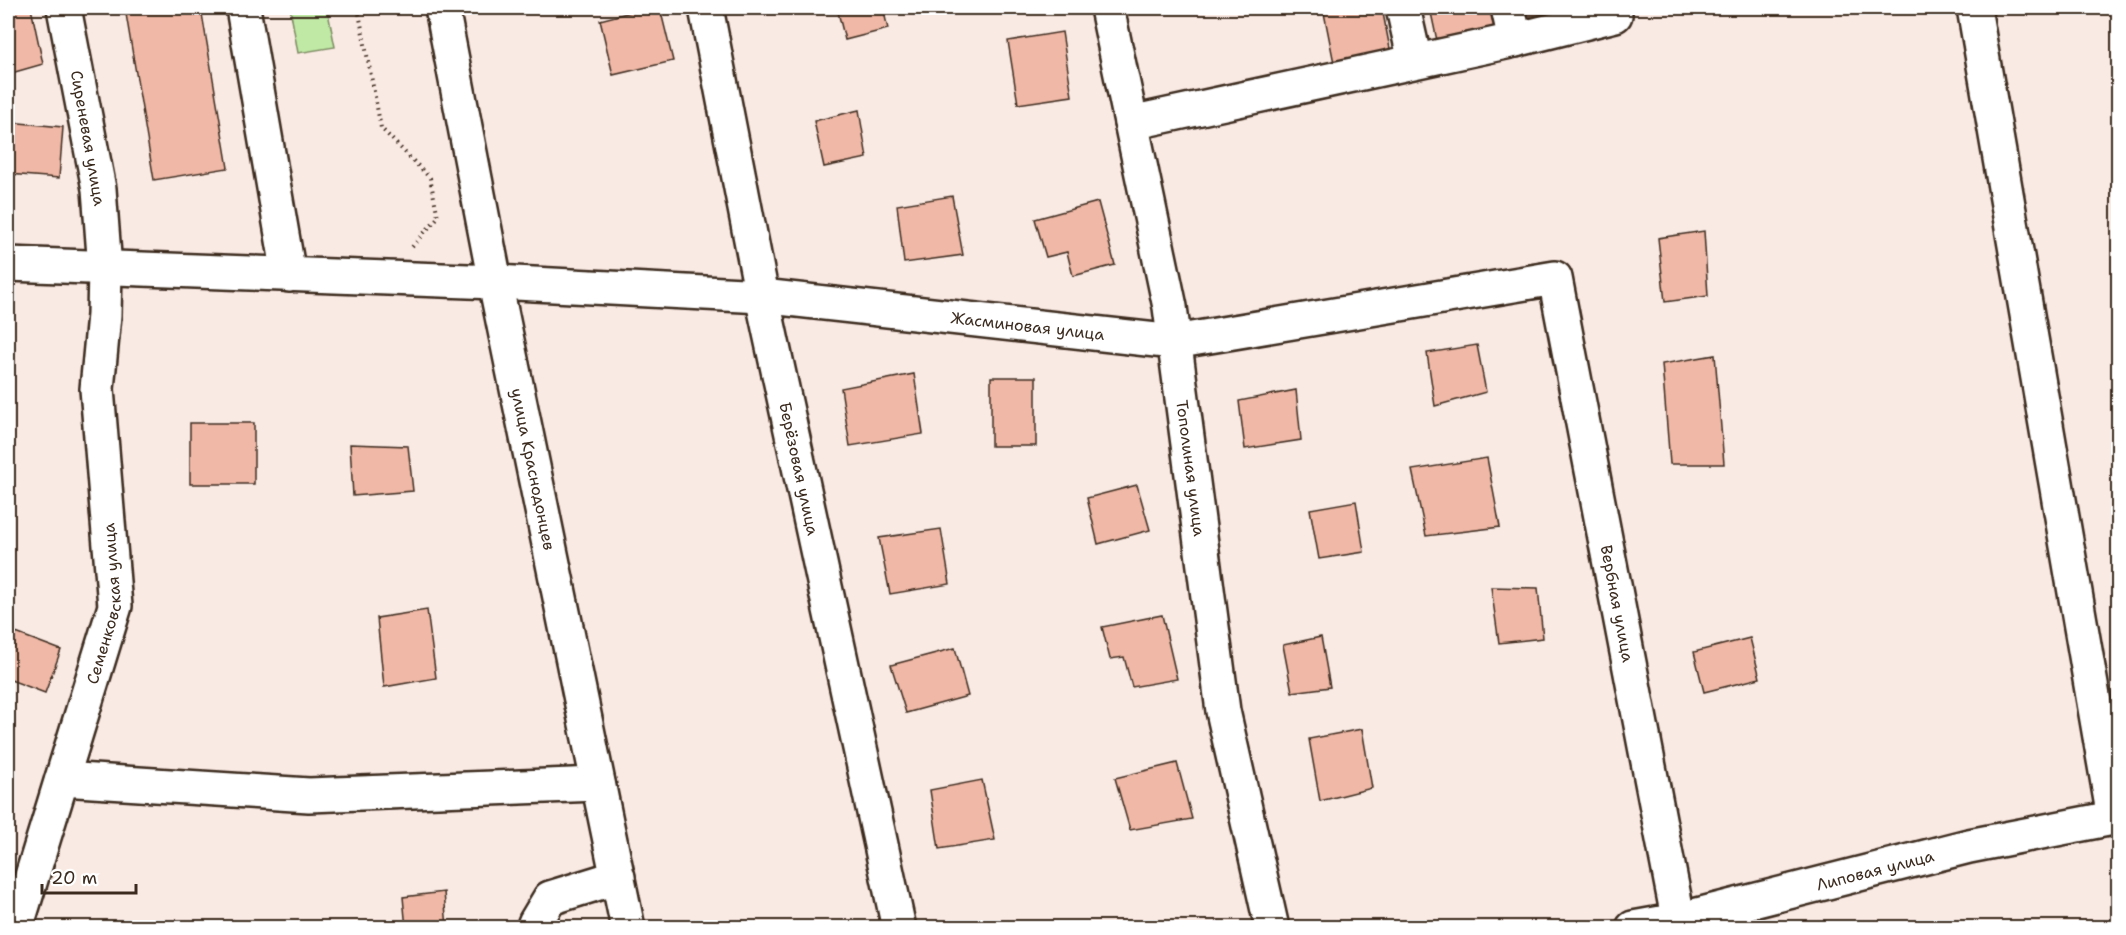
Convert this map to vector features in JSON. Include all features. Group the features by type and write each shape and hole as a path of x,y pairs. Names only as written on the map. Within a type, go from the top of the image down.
{"street":[{"name":"Сиреневая улица","path":"64,8 99,189 105,269"},
{"path":"243,8 289,275"},
{"name":"улица Краснодонцев","path":"442,8 495,282 628,927"},
{"name":"Берёзовая улица","path":"706,8 762,296 899,927"},
{"name":"Тополиная улица","path":"1107,8 1170,307 1223,711 1272,927"},
{"path":"1403,8 1415,61"},
{"path":"1508,8 1515,40"},
{"path":"1131,123 1515,40 1615,15 1613,8"},
{"path":"1974,8 2116,818"},
{"name":"Жасминовая улица","path":"8,264 495,282 762,296 1174,342 1555,278"},
{"name":"Семенковская улица","path":"16,927 116,606 97,389 104,315 105,269"},
{"name":"Вербная улица","path":"1555,278 1679,924"},
{"path":"62,779 309,795 598,784"},
{"name":"Липовая улица","path":"1634,927 1679,924 1969,846 2116,818"},
{"path":"535,927 535,923 550,898 618,877"}],"path":[{"path":"358,8 381,128 430,178 438,217 403,258 401,279"}],"green space":[{"path":"290,8 327,8 335,47 298,53"}],"building":[{"path":"8,8 31,8 43,64 8,74"},
{"path":"125,8 201,8 228,168 154,180"},
{"path":"646,8 660,8 673,61 613,75 600,20"},
{"path":"837,8 883,8 888,29 845,40"},
{"path":"1323,8 1382,8 1392,59 1335,68"},
{"path":"1430,8 1492,8 1498,39 1439,50"},
{"path":"1520,8 1580,8 1523,18"},
{"path":"1062,32 1072,96 1018,104 1008,41"},
{"path":"859,110 867,158 824,167 814,121"},
{"path":"8,122 63,127 59,178 8,174"},
{"path":"952,196 963,255 904,263 897,205"},
{"path":"1098,202 1115,265 1073,276 1067,252 1046,257 1035,219"},
{"path":"1704,231 1708,296 1665,302 1658,238"},
{"path":"1477,345 1486,392 1435,406 1427,353"},
{"path":"1715,355 1724,464 1670,464 1662,364"},
{"path":"914,374 923,434 850,446 841,388"},
{"path":"991,377 1036,377 1036,446 991,446"},
{"path":"1296,390 1301,440 1245,449 1239,401"},
{"path":"190,423 254,423 254,484 190,484"},
{"path":"350,444 408,446 413,491 353,496"},
{"path":"1487,458 1500,527 1426,536 1412,470"},
{"path":"1137,485 1150,530 1098,544 1087,498"},
{"path":"1356,501 1364,552 1319,559 1310,509"},
{"path":"941,529 950,584 890,594 879,538"},
{"path":"1491,587 1538,588 1543,638 1499,643"},
{"path":"427,610 436,678 384,687 377,618"},
{"path":"1162,615 1177,679 1132,687 1124,657 1110,659 1102,627"},
{"path":"8,630 61,650 45,693 8,679"},
{"path":"1321,637 1330,687 1292,692 1283,645"},
{"path":"1750,638 1760,678 1704,692 1694,652"},
{"path":"955,648 968,696 906,713 891,665"},
{"path":"1362,729 1372,788 1320,801 1309,739"},
{"path":"1177,763 1192,819 1130,830 1115,778"},
{"path":"982,780 995,840 939,849 930,790"},
{"path":"444,892 447,928 406,928 403,897"}]}
